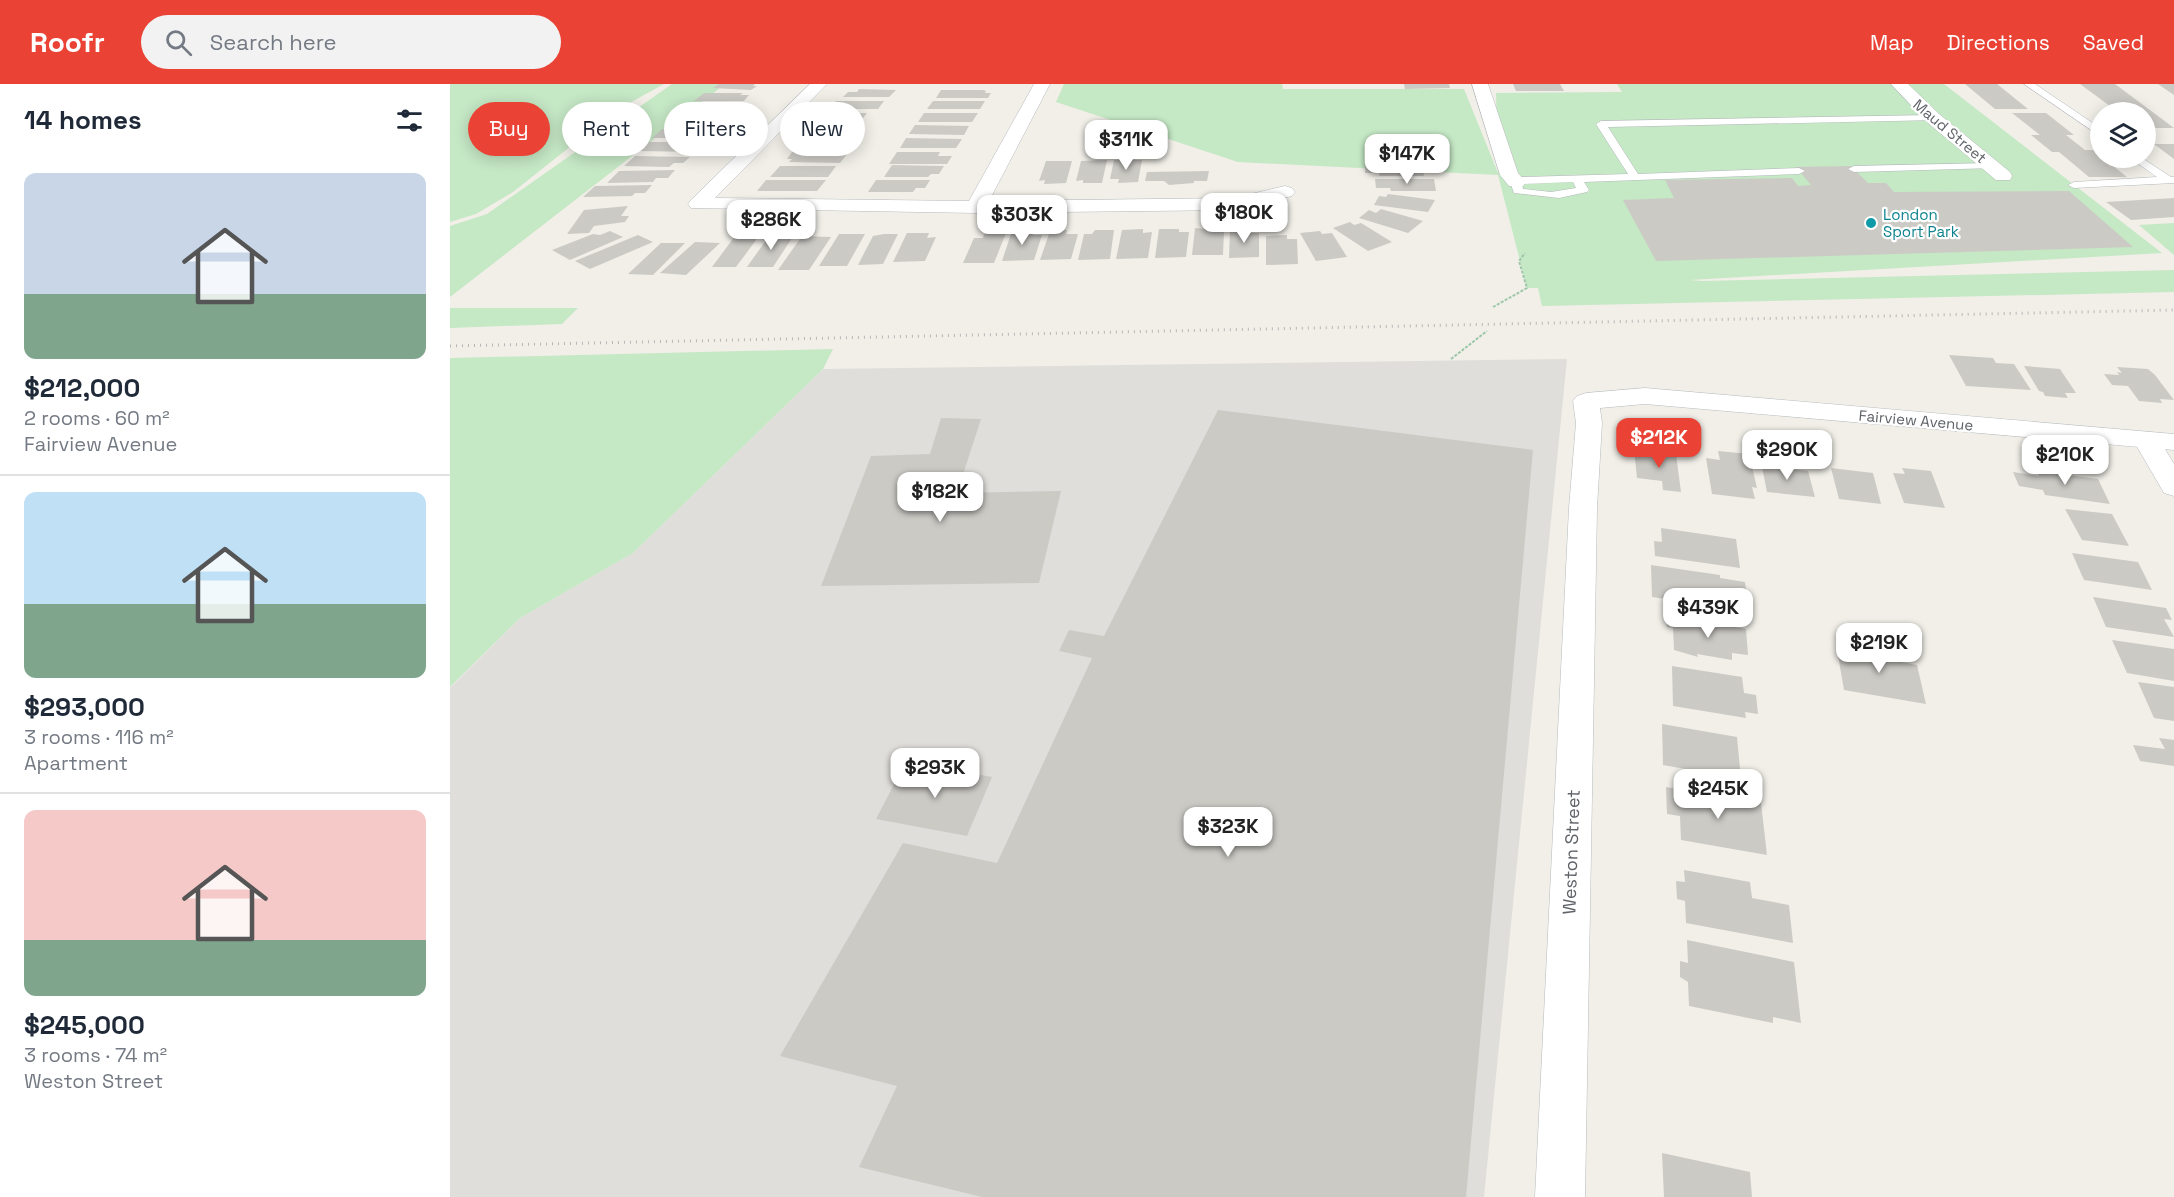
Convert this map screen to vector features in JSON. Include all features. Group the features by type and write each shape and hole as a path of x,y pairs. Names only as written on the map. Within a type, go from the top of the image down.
{"street":[{"path":"819,84 698,204 976,207 1234,204 1285,192"},
{"path":"976,207 1042,84"},
{"path":"1480,84 1509,175 1516,182"},
{"name":"Maud Street","path":"1899,84 1934,118 1997,171"},
{"name":"Fairview Avenue","path":"1582,508 1588,423 1586,401 1645,396 2174,442"},
{"path":"2146,440 2174,487"},
{"name":"Weston Street","path":"1560,1197 1582,508"}],"lane":[{"path":"2029,84 2090,126"},
{"path":"1635,177 1601,124 1934,118"},
{"path":"2151,168 2171,180"},
{"path":"1854,169 1997,171"},
{"path":"1516,182 1532,179 1578,181 1799,171"},
{"path":"2074,184 2171,180"}],"path":[{"path":"1493,307 1527,288 1519,261 1525,253"},
{"path":"1451,359 1487,331"}],"shaded area":[{"path":"1567,359 1484,1197 450,1197 450,688 520,618 633,553 823,369"}],"green space":[{"path":"450,84 664,84 631,102 562,102 562,153 513,192 476,214 450,222"},
{"path":"672,84 725,84 702,102 664,102 664,131 652,141 652,102 646,102"},
{"path":"1064,84 1282,84 1283,89 1464,89 1498,173 1496,93 1622,92 1617,84 1944,84 2162,253 1690,280 2174,270 2174,292 1542,306 1538,288 1527,288 1498,175 1238,162 1056,102"},
{"path":"570,156 632,156 450,297 450,226 487,214"},
{"path":"2174,223 2174,255 2139,225"},
{"path":"450,308 578,308 562,324 450,328"},
{"path":"833,349 823,369 633,553 520,618 450,687 450,358"}],"building":[{"path":"719,84 755,84 753,86 757,86 751,90 713,88"},
{"path":"1404,84 1449,84 1450,88 1405,89"},
{"path":"1513,84 1560,84 1564,91 1516,91"},
{"path":"1965,84 1997,84 2028,109 1995,109"},
{"path":"2080,84 2115,84 2139,102 2104,102"},
{"path":"2158,84 2174,84 2174,95"},
{"path":"859,89 896,90 889,97 843,97 848,92 857,92"},
{"path":"941,90 983,90 986,91 985,93 991,93 988,98 936,98"},
{"path":"704,93 749,95 744,101 694,101"},
{"path":"884,101 878,109 865,109 865,102 835,102"},
{"path":"933,101 985,101 980,109 927,109"},
{"path":"924,113 978,113 972,122 918,122"},
{"path":"2012,113 2046,113 2074,135 2066,135 2085,150 2090,150 2090,168 2116,168 2127,177 2089,177 2059,152 2052,152 2031,135 2040,135"},
{"path":"2156,115 2174,128 2156,128"},
{"path":"915,125 969,126 964,135 909,134"},
{"path":"662,129 664,129 664,138 652,138"},
{"path":"906,138 962,139 956,148 900,148"},
{"path":"652,142 664,142 664,151 652,151"},
{"path":"2156,144 2174,144 2174,159 2156,146"},
{"path":"897,152 940,152 938,156 952,156 947,164 889,164"},
{"path":"635,156 690,157 683,163 674,163 669,167 624,166"},
{"path":"789,156 846,156 840,163 789,162 792,159 787,159"},
{"path":"1107,160 1102,183 1076,181 1081,161"},
{"path":"1114,160 1142,160 1138,182 1118,183 1119,179 1110,179"},
{"path":"1046,161 1072,161 1066,183 1044,184 1045,180 1039,181"},
{"path":"892,165 944,166 939,174 931,174 928,177 884,177"},
{"path":"1365,165 1423,165 1424,176 1379,176 1380,173 1365,173"},
{"path":"780,166 836,166 828,177 770,177"},
{"name":"London Sport Park","path":"1851,166 1868,183 1886,183 1894,192 2069,191 2133,247 1656,261 1623,200 1674,198 1665,180 1792,178 1798,186 1811,185 1796,167"},
{"path":"675,170 668,178 656,178 653,182 607,183 619,171"},
{"path":"1209,171 1207,181 1169,185 1164,181 1145,181 1147,172"},
{"path":"1375,179 1434,179 1436,191 1391,191 1390,188 1376,188"},
{"path":"766,180 826,180 817,191 757,191"},
{"path":"876,180 930,180 925,188 916,188 913,192 868,192"},
{"path":"652,185 645,193 635,193 632,196 583,197 595,186"},
{"path":"1388,194 1435,200 1428,212 1374,205 1379,196 1386,197"},
{"path":"2174,198 2174,217 2131,220 2106,202"},
{"path":"628,206 621,216 629,216 625,222 594,226 589,233 567,234 584,210"},
{"path":"1381,209 1423,221 1408,233 1359,218 1369,210 1376,213"},
{"path":"1350,222 1354,225 1361,223 1392,242 1368,251 1333,228"},
{"path":"1195,228 1224,231 1223,255 1192,255"},
{"path":"1143,229 1143,233 1152,232 1148,258 1116,259 1122,230"},
{"path":"1159,229 1179,229 1179,232 1189,232 1186,257 1155,258"},
{"path":"1250,229 1250,233 1259,233 1259,257 1229,258 1230,230"},
{"path":"1067,230 1066,234 1078,234 1071,259 1040,260 1050,231"},
{"path":"1095,230 1114,230 1110,259 1078,260 1084,234 1092,234"},
{"path":"610,231 623,237 570,260 552,250 593,234 600,235"},
{"path":"1012,231 1034,231 1033,235 1042,235 1034,260 1002,261"},
{"path":"1320,231 1322,234 1332,233 1347,257 1316,261 1300,233"},
{"path":"907,233 929,233 927,238 936,237 925,261 893,262"},
{"path":"1006,233 994,263 963,263 974,238 983,238 984,234"},
{"path":"839,234 865,234 847,266 819,266"},
{"path":"898,234 883,264 858,265 873,236"},
{"path":"638,235 653,242 590,269 575,261"},
{"path":"794,235 773,267 747,267 769,236"},
{"path":"1287,235 1287,239 1297,239 1298,264 1266,265 1266,236"},
{"path":"735,236 759,236 736,267 712,267"},
{"path":"802,236 831,237 809,270 778,270"},
{"path":"695,242 720,243 686,275 660,273"},
{"path":"661,243 685,243 653,275 628,274"},
{"path":"1949,355 1993,358 1996,363 2014,364 2031,390 1966,386"},
{"path":"2024,366 2060,369 2076,393 2065,393 2068,398 2045,396 2039,391"},
{"path":"2117,367 2148,369 2174,400 2160,399 2162,403 2139,401 2128,386 2112,385 2104,374 2119,375 2117,372 2122,373"},
{"path":"1218,410 1533,450 1466,1197 982,1197 859,1167 897,1086 780,1056 903,843 997,863 1092,658 1059,651 1069,630 1104,636"},
{"path":"941,418 981,419 957,493 1061,491 1039,583 821,586 871,456 930,454"},
{"path":"1634,450 1676,454 1681,492 1663,490 1662,481 1637,478"},
{"path":"1718,451 1749,454 1757,488 1752,487 1755,499 1712,494 1706,458 1720,460"},
{"path":"1761,462 1781,464 1782,468 1808,471 1815,497 1767,492"},
{"path":"1831,468 1873,473 1881,504 1839,499"},
{"path":"1902,468 1931,471 1945,508 1904,503 1893,473 1905,474"},
{"path":"2037,471 2098,479 2110,504 2045,495 2043,490 2019,486 2013,472 2039,476"},
{"path":"2065,509 2112,514 2129,546 2082,540"},
{"path":"1661,528 1736,539 1740,568 1655,556 1654,541 1662,542"},
{"path":"2072,553 2138,562 2152,590 2084,580"},
{"path":"1651,565 1720,575 1720,578 1745,582 1749,611 1652,597"},
{"path":"2093,597 2166,608 2172,620 2164,619 2174,637 2106,627"},
{"path":"1666,616 1746,629 1748,655 1732,653 1732,660 1697,654 1698,657 1674,650 1673,628 1667,627"},
{"path":"2112,640 2174,649 2174,681 2127,673"},
{"path":"1836,644 1900,654 1901,662 1917,665 1926,704 1844,690"},
{"path":"1672,666 1742,677 1744,693 1756,695 1758,714 1745,712 1746,718 1673,706"},
{"path":"2138,682 2174,687 2174,721 2154,718"},
{"path":"1662,724 1737,737 1741,779 1663,765"},
{"path":"2159,738 2174,740 2174,766 2140,761 2133,745 2165,749"},
{"path":"906,761 992,777 967,836 876,819"},
{"path":"1666,787 1761,803 1767,855 1681,840 1680,816 1667,814"},
{"path":"1684,870 1750,882 1752,898 1789,905 1793,943 1686,923 1685,901 1677,899 1676,881 1685,882"},
{"path":"1687,940 1794,962 1801,1023 1773,1017 1773,1023 1689,1006 1688,982 1680,977 1680,961 1688,963"},
{"path":"1662,1153 1750,1172 1752,1197 1664,1197"}],"railway":[{"path":"450,346 2174,310"}],"place":[{"name":"London Sport Park","path":"1871,223"}]}
